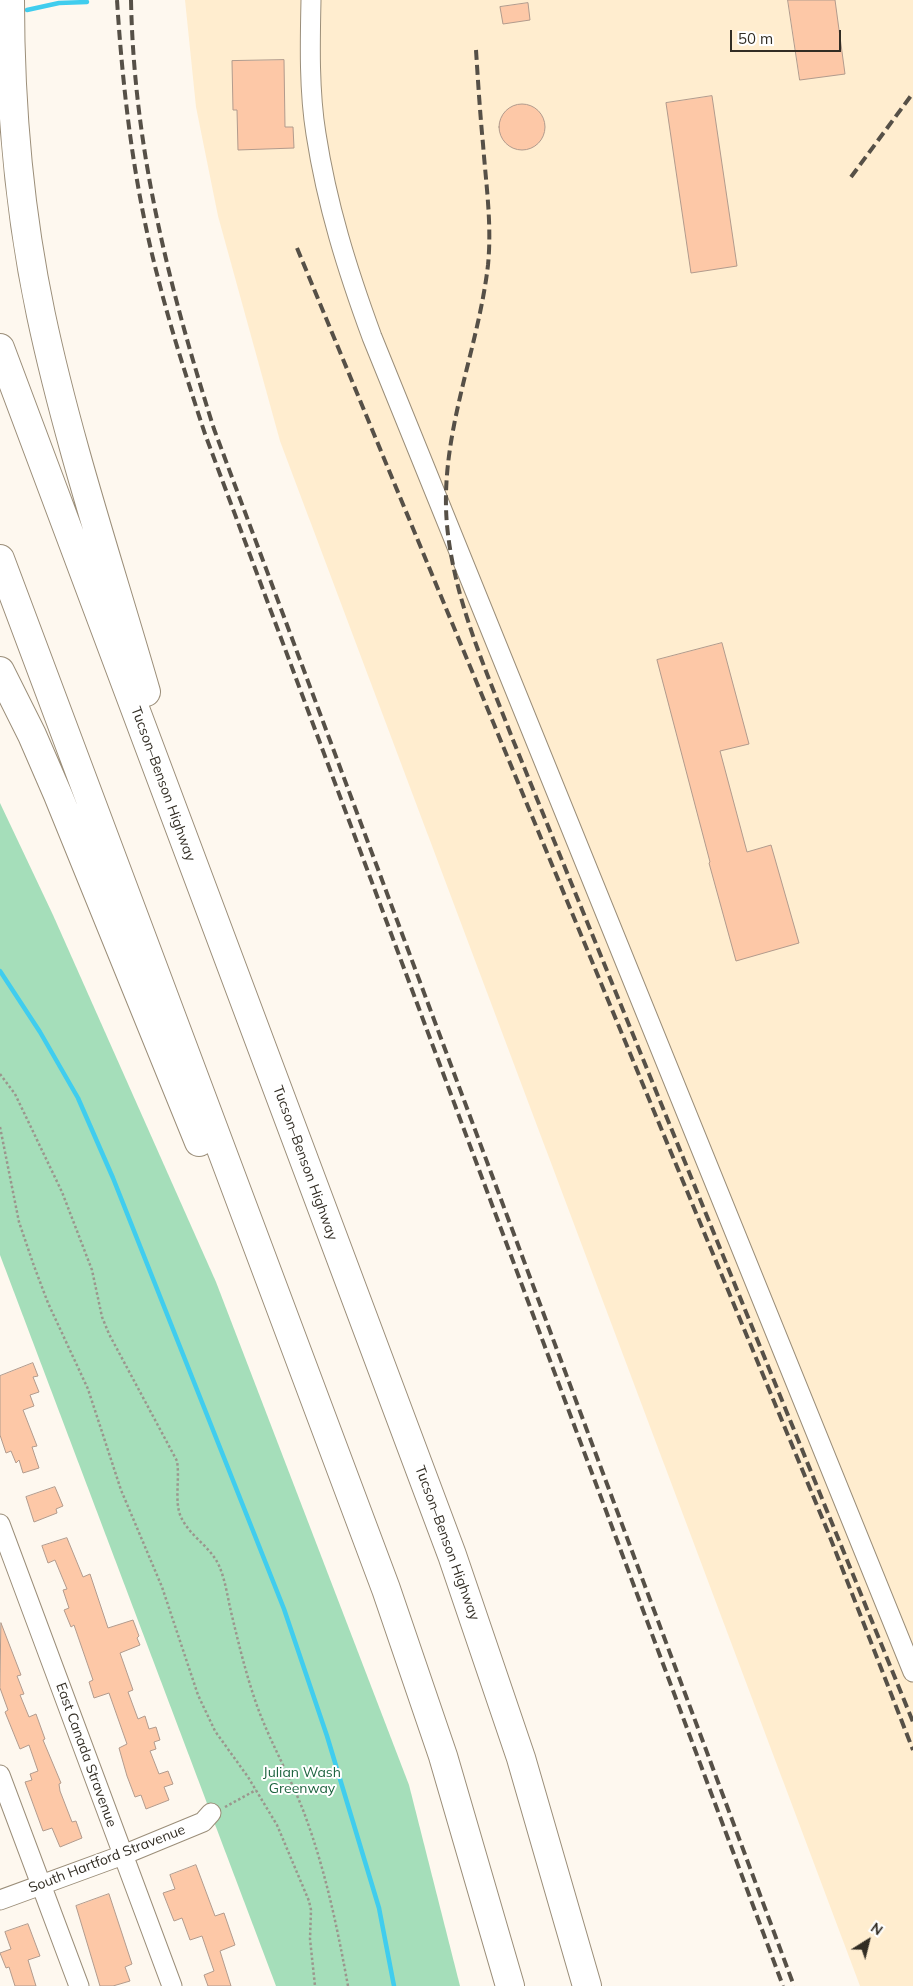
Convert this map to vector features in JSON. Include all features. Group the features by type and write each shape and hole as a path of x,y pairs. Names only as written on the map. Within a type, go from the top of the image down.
{"highway":[{"path":"10,0 11,73 18,165 41,314 68,424 204,893"},
{"name":"Tucson–Benson Highway","path":"0,348 455,1564 524,1767 587,1986"},
{"path":"0,558 399,1627 462,1819 510,1986"},
{"path":"0,672 32,735 58,795 243,1252 399,1627"}],"street":[{"path":"311,0 310,41 315,132 328,203 343,259 372,337 913,1672"},
{"name":"East Canada Stravenue","path":"0,1524 172,1986"},
{"path":"0,1774 79,1986"},
{"name":"South Hartford Stravenue","path":"0,1900 123,1855 203,1822 210,1813"}],"path":[{"path":"0,1074 15,1094 62,1192 92,1270 102,1317 109,1334 177,1461 179,1473 178,1504 181,1517 210,1550 220,1568 248,1682 262,1722 302,1808 321,1858 338,1930 348,1986"},
{"path":"0,1127 19,1222 34,1266 48,1303 88,1390 121,1488 162,1587 198,1695 215,1732 256,1790 277,1825 309,1901 312,1917 310,1939 315,1986"},
{"path":"0,1150 4,1148"},
{"path":"210,1813 256,1790"}],"shaded area":[{"path":"185,0 913,0 913,1986 860,1986 280,441 218,216 196,107"}],"green space":[{"name":"Julian Wash Greenway","path":"0,803 53,915 216,1282 409,1785 460,1986 276,1986 0,1255"}],"building":[{"path":"788,0 835,0 845,74 800,80"},
{"path":"528,3 530,20 503,24 500,7"},
{"path":"284,60 285,127 293,127 294,148 238,150 237,110 233,110 232,61"},
{"path":"712,96 737,266 691,273 666,103"},
{"path":"518,104 526,104 535,108 541,114 545,127 541,140 535,146 526,150 518,150 509,146 503,140 499,131 499,123 503,114 509,108"},
{"path":"722,643 749,744 720,751 747,852 771,845 799,943 736,961 657,660"},
{"path":"33,1363 38,1376 33,1377 39,1392 30,1395 34,1406 23,1410 37,1446 32,1447 39,1468 23,1473 19,1460 16,1463 11,1451 6,1453 0,1435 0,1376"},
{"path":"55,1487 63,1506 56,1509 57,1513 34,1522 26,1497"},
{"path":"67,1538 83,1577 90,1574 108,1628 133,1620 139,1636 137,1638 140,1645 120,1653 133,1690 128,1692 138,1719 145,1716 149,1729 156,1727 160,1740 154,1742 156,1749 150,1751 159,1774 168,1771 173,1784 164,1787 169,1800 146,1809 141,1795 135,1797 127,1776 119,1748 127,1744 109,1693 94,1698 89,1682 93,1680 74,1625 71,1627 64,1610 69,1608 63,1590 67,1589 55,1560 48,1563 42,1546"},
{"path":"1,1623 21,1675 17,1676 24,1694 20,1695 29,1717 36,1714 45,1739 43,1740 61,1783 59,1784 60,1791 72,1822 76,1821 82,1838 60,1847 52,1828 43,1831 25,1782 32,1780 30,1774 38,1771 29,1745 20,1749 5,1712 8,1710 0,1688"},
{"path":"196,1865 215,1916 224,1913 235,1945 220,1951 231,1986 208,1986 204,1975 214,1971 202,1936 190,1940 182,1918 174,1921 163,1893 175,1889 170,1875"},
{"path":"109,1894 132,1964 125,1967 130,1981 113,1986 100,1986 76,1906"},
{"path":"28,1924 40,1956 28,1960 36,1986 15,1986 9,1967 6,1968 0,1953 11,1949 5,1932"}],"waterway":[{"path":"27,10 59,3 87,2"},
{"path":"0,971 40,1032 78,1098 113,1178 284,1609 327,1736 379,1908 394,1986"}],"railway":[{"path":"117,0 126,105 142,209 168,317 205,434 783,1986"},
{"path":"131,0 139,110 157,218 182,323 214,429 794,1986"},
{"path":"476,50 488,204 489,250 483,297 454,426 449,459 446,492 447,525 456,580 472,634 513,740 913,1722"},
{"path":"851,177 913,93"},
{"path":"297,248 828,1532 913,1750"}]}
